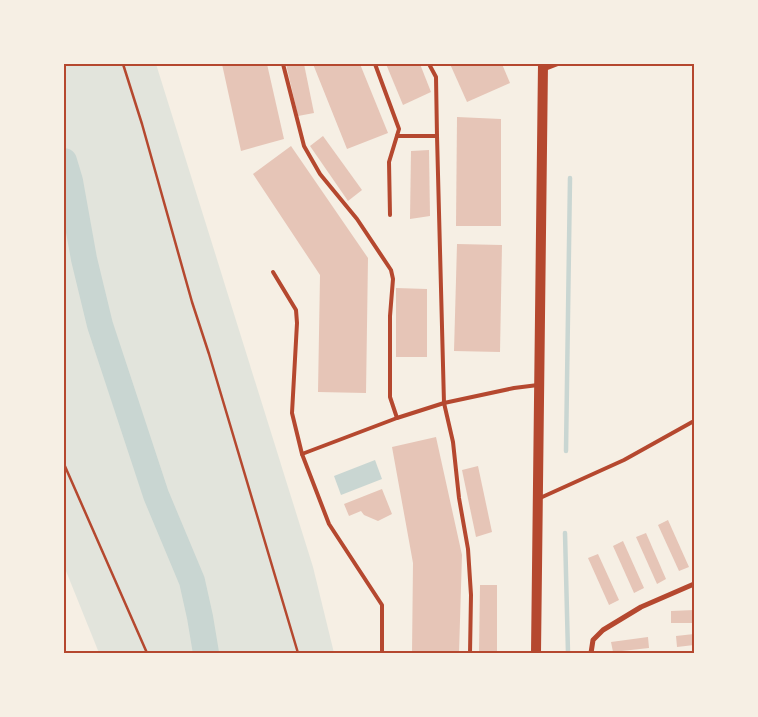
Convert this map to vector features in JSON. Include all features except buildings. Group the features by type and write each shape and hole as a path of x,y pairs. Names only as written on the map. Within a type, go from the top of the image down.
{"main road":[{"path":"536,653 543,67"}],"street":[{"path":"591,653 593,640 602,630 641,607 694,584"}],"lane":[{"path":"283,64 304,146 320,174 357,219 390,270 393,279 390,316 390,397 397,418"},
{"path":"375,64 399,129 389,162 390,215"},
{"path":"429,64 436,77 444,403 453,442 459,498 468,549 471,596 470,653"},
{"path":"543,67 558,64"},
{"path":"397,136 437,136"},
{"path":"273,272 296,310 292,414 302,454 330,524 382,605 382,653"},
{"path":"302,454 397,418 444,403 514,388 540,385"},
{"path":"538,499 624,460 694,421"}],"path":[{"path":"123,64 142,124 192,302 298,653"},
{"path":"64,464 147,653"}],"shaded area":[{"path":"64,64 156,64 313,567 334,653 99,653 64,566"},
{"path":"375,460 382,479 341,495 334,476"}],"waterway":[{"path":"64,161 70,181 84,259 100,325 156,495 192,581 206,653"},
{"path":"566,451 570,178"},
{"path":"565,533 568,653"}]}
